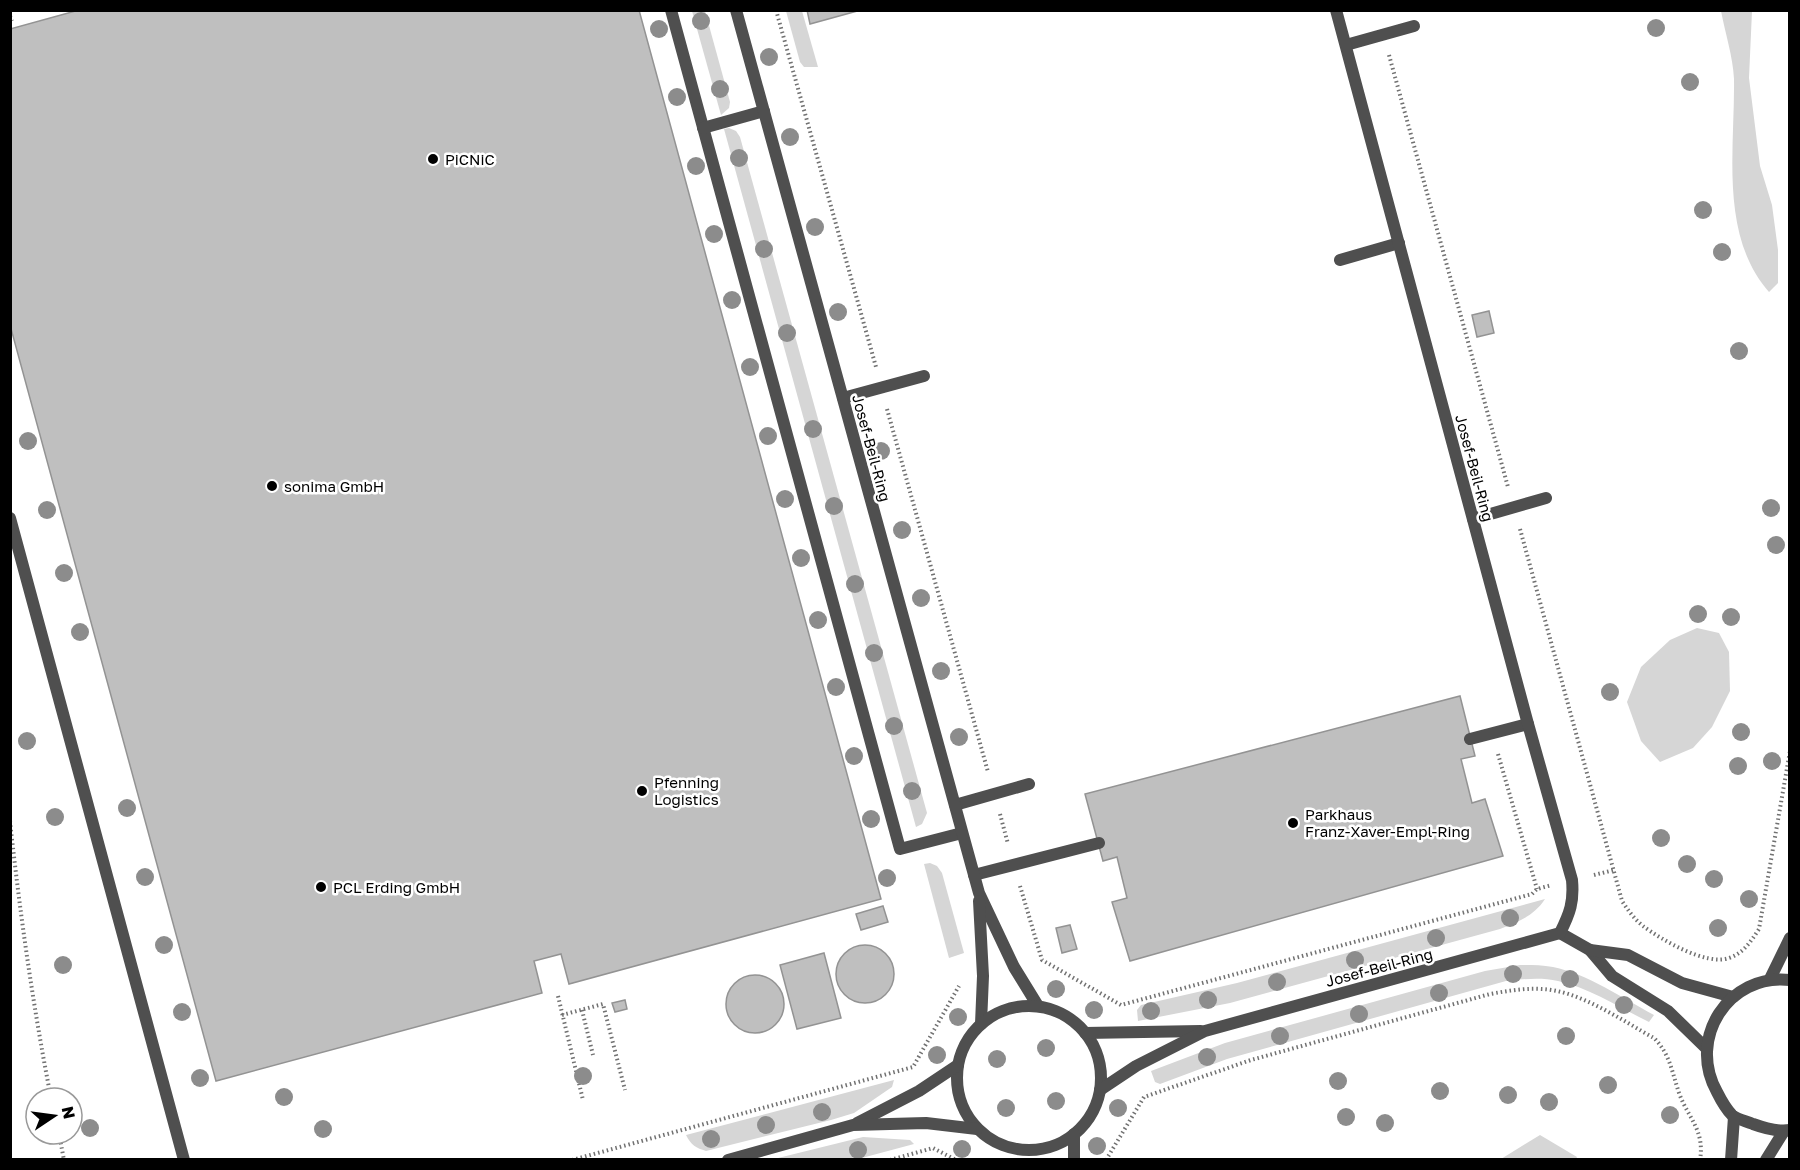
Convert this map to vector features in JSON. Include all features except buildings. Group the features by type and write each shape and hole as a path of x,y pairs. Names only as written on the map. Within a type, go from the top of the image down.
{"street":[{"path":"671,10 900,849 962,833"},
{"name":"Josef-Beil-Ring","path":"736,10 979,893 1014,967 1038,1006"},
{"name":"Josef-Beil-Ring","path":"1100,1090 1136,1066 1205,1031 1560,933 1574,899 1572,880 1336,10"},
{"path":"1346,45 1414,26"},
{"path":"703,129 764,111"},
{"path":"1340,260 1399,243"},
{"path":"843,399 924,376"},
{"path":"1473,519 1546,498"},
{"path":"10,518 184,1160"},
{"path":"1470,739 1528,724"},
{"path":"955,805 1029,784"},
{"path":"974,875 1099,843"},
{"name":"Josef-Beil-Ring","path":"979,893 983,976 981,1024"},
{"path":"1560,933 1590,950 1612,976 1668,1011 1706,1048"},
{"path":"1770,979 1790,938"},
{"path":"1590,950 1628,956 1682,983 1733,996"},
{"path":"1766,1160 1787,1130 1760,1126 1734,1117 1722,1102 1709,1076 1706,1048 1714,1021 1733,996 1751,985 1770,979 1790,980"},
{"path":"1038,1006 1064,1015 1085,1033 1098,1060 1101,1075 1100,1090 1091,1114 1074,1134 1058,1144 1023,1155 998,1143 977,1129 964,1110 957,1088 958,1065 963,1047 981,1024 993,1015 1007,1009 1038,1006"},
{"name":"Josef-Beil-Ring","path":"1085,1033 1205,1031"},
{"path":"728,1160 853,1125 919,1091 958,1065"},
{"path":"1731,1160 1734,1117"},
{"path":"853,1125 927,1123 977,1129"},
{"path":"1074,1134 1074,1160"}],"path":[{"path":"776,10 1042,960 1120,1005 1532,894 1537,889 1492,733"},
{"path":"1696,956 1715,960 1730,958 1747,948 1759,929 1790,751"},
{"path":"10,821 19,902 49,1086"},
{"path":"572,1160 913,1067 961,982"},
{"path":"1106,1160 1144,1096 1251,1060 1518,989 1558,991 1584,1001 1654,1038 1670,1059 1679,1094 1699,1131 1700,1160"},
{"path":"558,996 583,1100"},
{"path":"562,1015 603,1004 625,1090"},
{"path":"582,1010 593,1055"},
{"path":"890,1160 933,1148 956,1160"}],"shaded area":[{"path":"692,11 705,11 730,102 729,108 721,115"},
{"path":"786,11 802,11 818,67 804,67 800,62"},
{"path":"1721,11 1752,11 1749,78 1760,166 1772,205 1778,250 1778,283 1769,292 1753,269 1743,245 1736,218 1732,162 1734,79 1731,53"},
{"path":"729,128 736,131 740,137 927,813 922,824 916,827 724,129"},
{"path":"1697,628 1719,633 1729,652 1730,691 1712,727 1693,748 1660,762 1641,741 1627,702 1641,667 1670,640"},
{"path":"930,863 937,866 942,873 964,953 949,958 924,864"},
{"path":"1545,899 1531,914 1500,929 1230,1003 1138,1021 1137,1010 1141,1005 1237,983"},
{"path":"1520,965 1541,965 1566,970 1605,987 1654,1015 1649,1022 1593,993 1558,981 1526,979 1506,981 1227,1059 1160,1084 1155,1082 1151,1071 1225,1043 1485,971"},
{"path":"894,1080 892,1087 854,1113 831,1120 706,1151 694,1146 686,1135"},
{"path":"1540,1135 1577,1157 1576,1159 1501,1159"},
{"path":"863,1137 910,1140 914,1144 858,1159 774,1159"}],"place":[{"name":"PiCNiC","path":"433,159"},
{"name":"sonima GmbH","path":"272,486"},
{"name":"Pfenning Logistics","path":"642,791"},
{"name":"Parkhaus Franz-Xaver-Empl-Ring","path":"1293,823"},
{"name":"PCL Erding GmbH","path":"321,887"}]}
